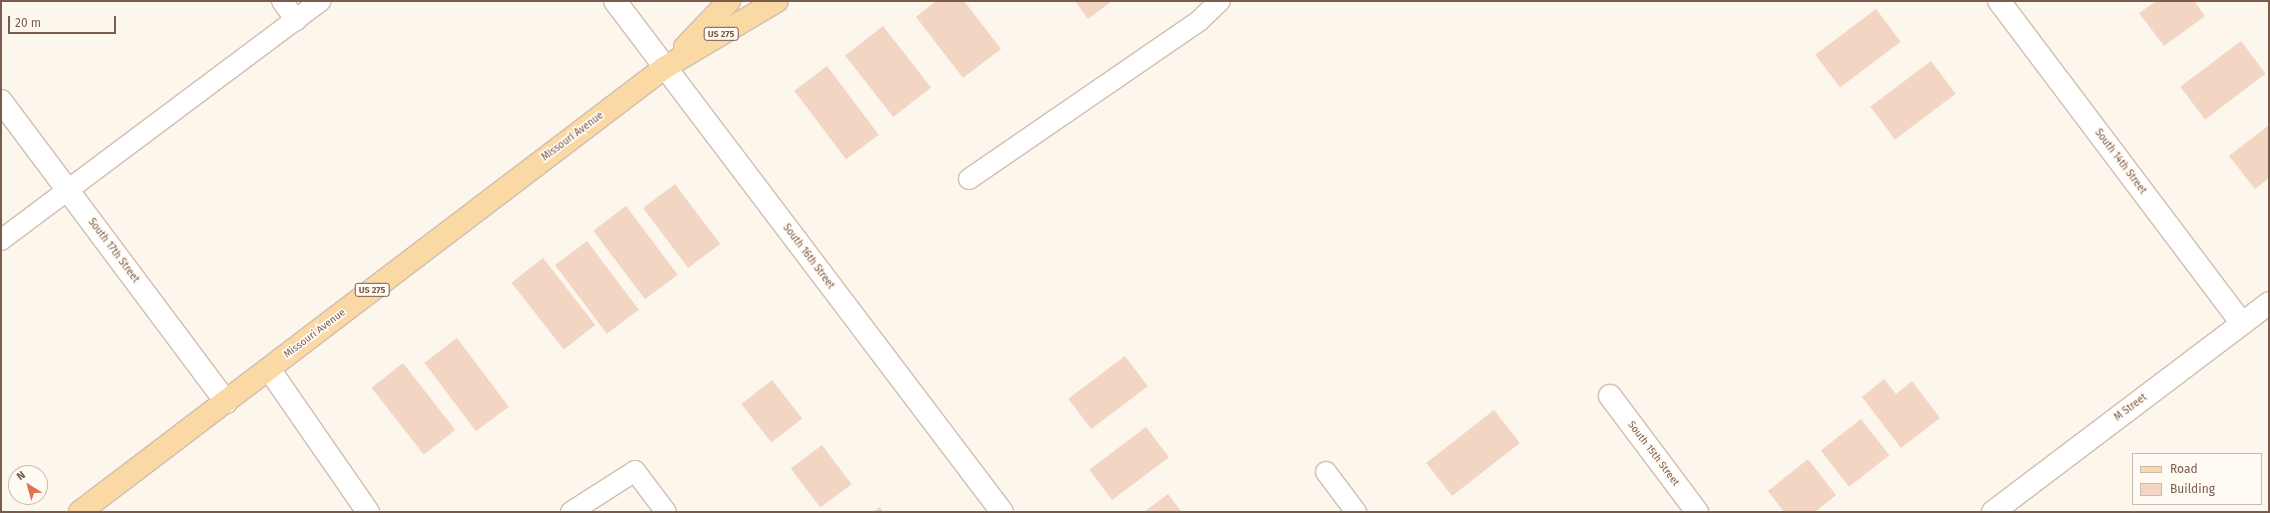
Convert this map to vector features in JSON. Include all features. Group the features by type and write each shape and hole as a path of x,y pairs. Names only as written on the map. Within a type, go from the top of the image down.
{"main road":[{"name":"Missouri Avenue","path":"664,68 729,1"},
{"name":"Missouri Avenue","path":"80,512 664,68 777,1"}],"street":[{"name":"South 16th Street","path":"615,1 664,68 1002,512"},
{"name":"South 14th Street","path":"1999,1 2242,324"},
{"name":"South 17th Street","path":"1,101 226,402"},
{"name":"M Street","path":"1993,512 2269,303"},
{"path":"270,369 368,512"},
{"name":"South 15th Street","path":"1610,396 1697,512"}],"lane":[{"path":"282,1 296,20"},
{"path":"1,240 322,1"},
{"path":"970,179 1200,20 1220,1"},
{"path":"571,512 635,471 666,512"},
{"path":"1326,472 1356,512"}],"building":[{"path":"936,1 964,1 1001,49 963,78 916,17"},
{"path":"1075,1 1112,1 1088,19"},
{"path":"2156,1 2194,1 2205,16 2164,46 2139,13"},
{"path":"1876,9 1901,42 1840,87 1815,55"},
{"path":"883,26 931,87 893,117 845,56"},
{"path":"2241,41 2266,74 2205,119 2180,87"},
{"path":"1931,61 1956,94 1895,139 1870,107"},
{"path":"827,66 879,135 846,159 794,91"},
{"path":"2269,125 2269,178 2255,189 2229,156"},
{"path":"675,184 720,244 688,268 643,208"},
{"path":"626,206 678,275 645,299 593,231"},
{"path":"587,241 639,310 607,334 555,265"},
{"path":"543,258 595,325 564,350 511,283"},
{"path":"457,338 509,407 476,431 424,363"},
{"path":"1125,356 1148,386 1091,429 1068,399"},
{"path":"403,363 455,430 424,455 371,388"},
{"path":"1884,379 1896,394 1912,381 1940,418 1901,448 1862,397"},
{"path":"772,380 802,419 771,443 741,404"},
{"path":"1494,410 1520,443 1452,496 1426,463"},
{"path":"1861,419 1889,455 1849,487 1821,450"},
{"path":"1146,427 1169,457 1112,500 1089,470"},
{"path":"822,445 851,484 820,508 791,468"},
{"path":"1808,459 1836,495 1815,512 1784,512 1768,491"},
{"path":"1168,494 1182,512 1144,512"},
{"path":"880,507 883,512 873,512"}]}
